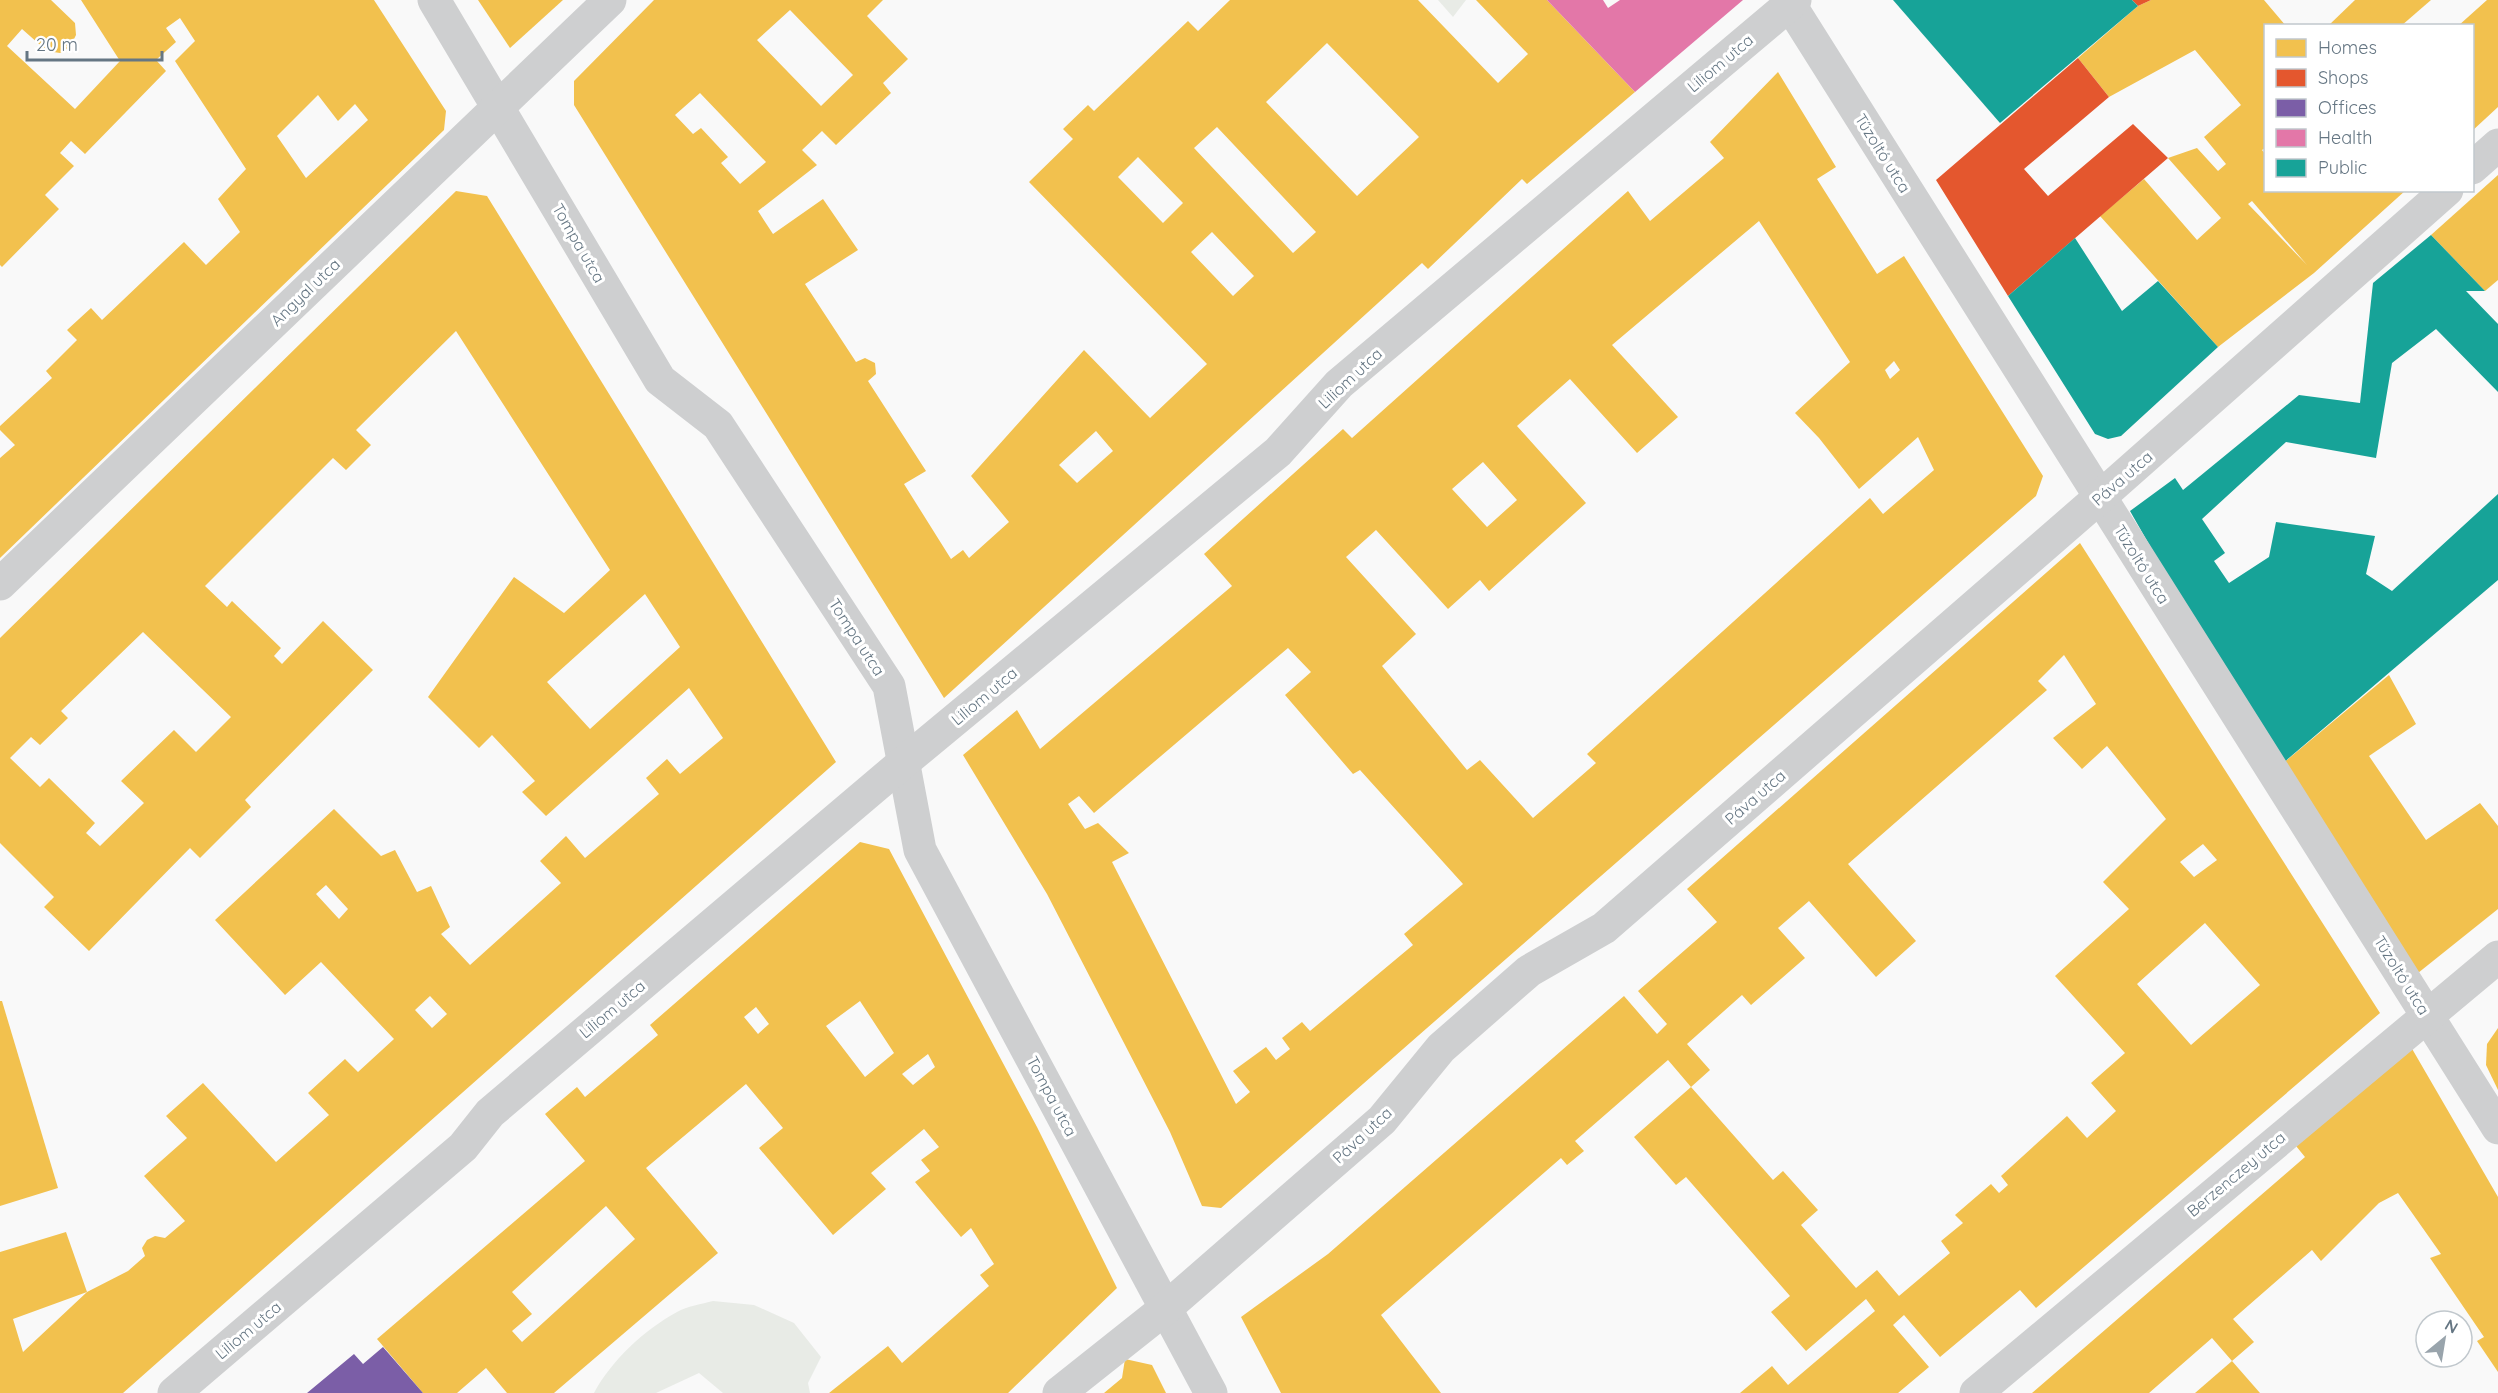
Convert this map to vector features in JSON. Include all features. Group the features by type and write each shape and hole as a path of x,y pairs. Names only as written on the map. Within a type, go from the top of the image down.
{"street":[{"name":"Tompa utca","path":"434,0 660,380 718,425 890,686 920,850 1211,1393"},
{"name":"Angyal utca","path":"0,584 610,0"},
{"name":"Tűzoltó utca","path":"1790,1 2498,1128"},
{"name":"Liliom utca","path":"174,1393 463,1147 490,1113 904,762 1278,452 1339,384 1790,1"},
{"path":"2474,166 2498,145"},
{"name":"Páva utca","path":"1059,1393 1166,1308 1382,1120 1441,1048 1529,971 1604,928 2100,497 2445,192"},
{"name":"Berzenczey utca","path":"1976,1393 2498,957"}],"shaded area":[{"path":"1438,0 1466,0 1453,17"},
{"path":"713,1301 754,1305 794,1323 821,1357 808,1383 810,1393 723,1393 699,1373 656,1393 594,1393 619,1358 652,1328 681,1310"}],"building: Homes":[{"path":"0,0 51,0 75,23 76,35 70,47 60,53 47,51 22,29 7,46 75,109 120,61 81,0 374,0 446,111 444,130 0,558 0,458 15,445 0,430 0,426 52,378 46,371 77,340 67,330 91,308 102,320 184,242 206,265 240,232 218,199 246,169 175,61 195,41 180,18 166,28 176,42 156,60 166,71 85,154 71,141 60,153 74,166 45,195 59,209 2,267 0,265","holes":["318,95 338,121 355,104 368,120 306,178 277,136"]},
{"path":"478,0 563,0 510,48"},
{"path":"654,0 883,0 867,16 908,59 883,83 891,93 836,145 822,131 802,150 817,165 758,211 773,234 823,199 858,250 805,284 856,362 865,358 875,363 876,374 868,381 926,471 904,484 951,559 963,550 969,558 1009,522 971,476 1084,350 1150,418 1207,364 1029,182 1073,139 1063,129 1088,105 1094,111 1188,21 1198,31 1230,0 1418,0 1498,83 1528,54 1476,0 1547,0 1635,92 1527,184 1522,179 1428,269 1422,263 944,698 574,105 574,81","holes":["790,10 853,75 821,106 757,40","1327,43 1419,137 1357,196 1266,102","700,93 766,162 740,184 721,163 728,157 701,128 693,134 675,115","1217,127 1316,232 1293,253 1194,148","1138,157 1183,203 1163,223 1118,177","1212,232 1254,276 1233,296 1191,252","1096,431 1113,451 1077,483 1059,465"]},
{"path":"2151,0 2264,0 2284,24 2264,24 2264,149 2262,150 2264,153 2264,192 2404,192 2314,273 2218,347 2100,216 2144,179 2197,240 2221,218 2168,158 2197,148 2218,171 2226,164 2204,137 2241,105 2195,50 2109,97 2078,58 2138,6","holes":["2252,201 2307,265 2248,204"]},
{"path":"2355,0 2431,0 2403,24 2330,24"},
{"path":"2487,0 2498,0 2498,107 2474,129 2474,24 2460,24"},
{"path":"1778,72 1836,167 1817,179 1877,274 1904,256 2043,476 2036,496 1221,1208 1202,1206 1170,1132 1047,894 963,755 1017,710 1040,749 1232,586 1204,554 1343,429 1352,438 1628,191 1650,221 1724,158 1710,142","holes":["1759,221 1850,362 1795,413 1819,438 1859,489 1918,437 1934,470 1883,514 1870,498 1587,754 1596,763 1533,818 1480,760 1467,770 1382,666 1416,634 1346,557 1376,530 1448,609 1480,580 1489,591 1586,503 1517,426 1570,379 1637,453 1678,417 1612,345","1894,361 1900,370 1890,379 1885,370","1483,462 1517,500 1487,527 1452,489","1288,648 1311,672 1285,695 1353,774 1360,770 1463,884 1404,934 1413,945 1310,1031 1302,1022 1282,1038 1290,1049 1276,1060 1266,1047 1233,1071 1250,1092 1236,1104 1112,862 1129,853 1098,823 1085,829 1068,804 1079,796 1094,813"]},
{"path":"2498,175 2498,280 2485,291 2431,235"},
{"path":"456,191 487,196 836,762 123,1393 0,1393 0,1252 66,1232 87,1292 128,1271 145,1256 142,1248 147,1240 155,1236 165,1238 185,1221 144,1176 187,1138 166,1116 203,1083 276,1162 329,1115 308,1093 345,1059 358,1072 394,1039 321,962 285,995 215,920 334,809 381,856 395,850 417,892 431,886 450,927 441,934 470,965 561,883 540,861 566,836 585,858 659,794 646,778 667,759 680,774 723,738 689,688 546,816 522,792 535,781 492,735 479,748 428,697 514,577 564,613 610,570 456,331 356,430 371,445 346,470 333,458 205,586 227,607 232,601 281,648 274,656 282,664 323,621 373,670 245,800 251,807 200,858 190,848 89,951 44,907 54,897 0,843 0,638","holes":["645,594 680,647 590,729 547,682","143,632 231,717 196,752 174,730 121,781 144,803 100,846 86,833 95,823 49,778 40,787 10,758 31,737 40,745 68,718 61,711","326,885 348,909 339,919 316,894","430,996 447,1014 432,1028 415,1010","87,1292 23,1352 13,1319"]},
{"path":"2080,543 2380,1013 2036,1308 2020,1290 1940,1357 1904,1315 1893,1325 1929,1367 1898,1393 1740,1393 1772,1366 1788,1385 1875,1311 1866,1299 1806,1351 1771,1312 1790,1296 1686,1177 1676,1185 1634,1137 1691,1087 1668,1060 1575,1141 1584,1151 1567,1165 1561,1158 1381,1315 1441,1393 1281,1393 1241,1317 1328,1254 1624,996 1657,1034 1667,1024 1638,991 1717,922 1687,889","holes":["2064,655 2096,704 2053,738 2082,769 2107,746 2166,819 2103,882 2129,909 2055,976 2125,1053 2091,1083 2116,1111 2087,1138 2067,1116 2001,1176 2008,1185 1999,1193 1991,1184 1955,1215 1963,1223 1941,1241 1950,1253 1899,1296 1877,1270 1856,1288 1801,1225 1818,1210 1783,1171 1773,1180 1691,1087 1710,1070 1687,1044 1742,995 1751,1005 1805,958 1778,928 1809,901 1876,977 1916,941 1848,864 2047,690 2038,681","2203,844 2217,860 2194,877 2180,862","2205,923 2260,985 2191,1045 2137,984"]},
{"path":"2389,675 2416,724 2369,756 2426,840 2480,803 2498,826 2498,909 2413,977 2282,764"},
{"path":"860,842 889,849 1037,1127 1117,1288 1008,1393 829,1393 888,1346 902,1363 989,1286 980,1275 994,1264 971,1228 961,1237 915,1182 930,1171 921,1160 939,1147 924,1129 871,1173 886,1189 833,1235 759,1148 783,1128 746,1084 646,1168 718,1253 554,1393 507,1393 486,1368 457,1393 423,1393 377,1339 585,1161 545,1114 577,1087 585,1097 658,1035 650,1025","holes":["860,1001 894,1053 865,1077 826,1026","756,1007 769,1024 758,1034 744,1017","928,1054 935,1067 913,1085 902,1074","606,1206 635,1239 522,1342 512,1331 532,1314 512,1292"]},
{"path":"0,1001 2,1001 58,1188 0,1206"},
{"path":"2498,1028 2498,1090 2486,1065 2487,1044"},
{"path":"2411,1047 2498,1197 2498,1372 2477,1341 2484,1337 2474,1322 2474,1309 2465,1309 2430,1258 2441,1254 2398,1193 2379,1203 2321,1261 2312,1250 2233,1319 2254,1342 2232,1361 2212,1338 2149,1393 2032,1393 2305,1157 2296,1146"},
{"path":"1125,1359 1152,1365 1166,1393 1104,1393 1122,1378"},
{"path":"2232,1361 2260,1393 2195,1393"}],"building: Shops":[{"path":"2132,0 2151,0 2138,6"},
{"path":"2078,58 2109,97 2024,169 2048,196 2133,124 2168,158 2008,296 1936,180"}],"building: Offices":[{"path":"383,1347 423,1393 307,1393 354,1354 363,1364"}],"building: Health":[{"path":"1547,0 1603,0 1608,8 1620,0 1743,0 1635,92"}],"building: Public":[{"path":"1893,0 2132,0 2138,6 2000,123"},
{"path":"2431,235 2485,291 2466,291 2498,324 2498,392 2436,329 2392,363 2376,458 2286,442 2202,519 2225,553 2214,561 2229,583 2269,557 2276,522 2375,536 2366,574 2392,591 2498,494 2498,580 2282,764 2174,588 2130,511 2175,478 2183,490 2299,395 2360,403 2373,283"},
{"path":"2075,238 2122,311 2158,281 2218,347 2121,436 2108,439 2095,434 2008,296"}]}
